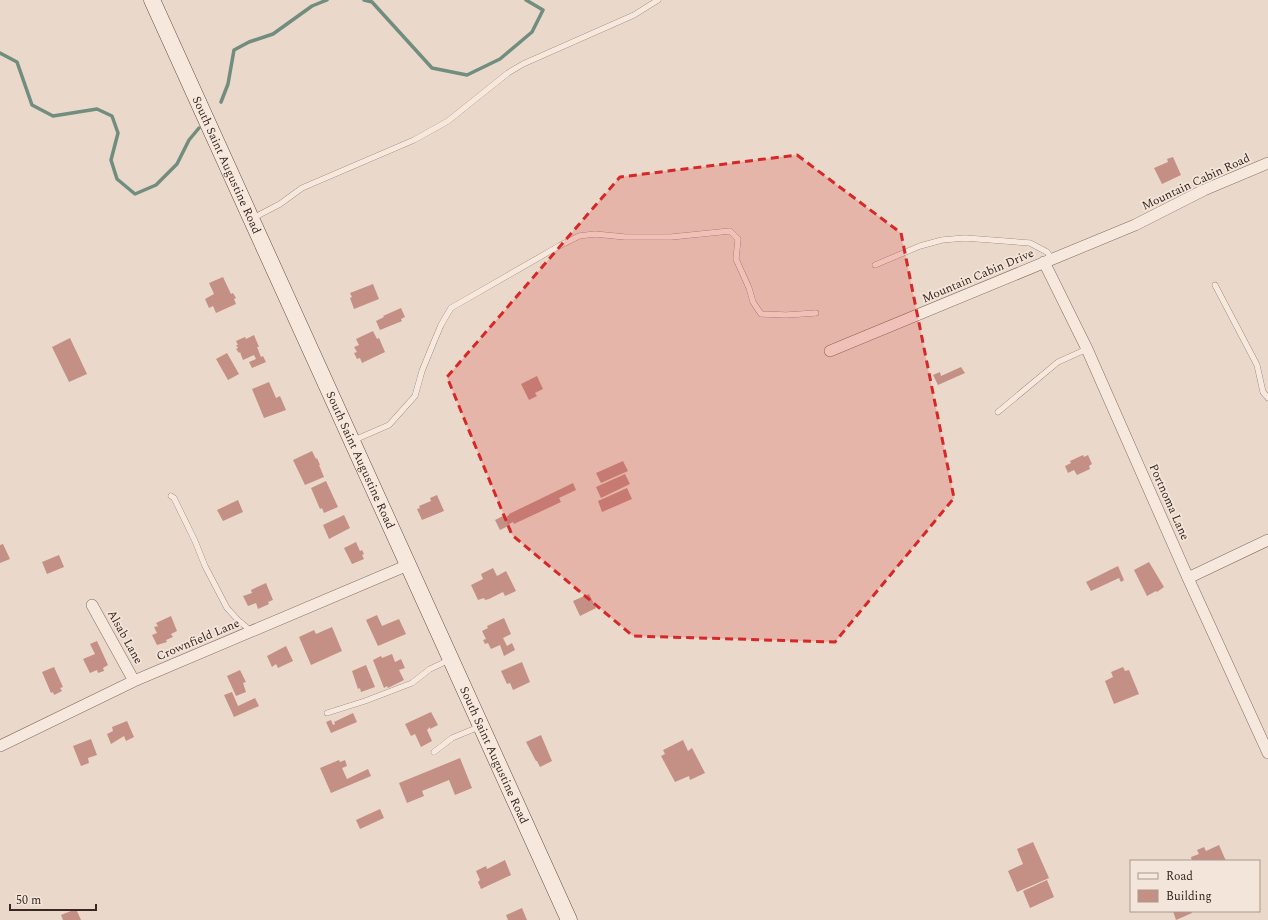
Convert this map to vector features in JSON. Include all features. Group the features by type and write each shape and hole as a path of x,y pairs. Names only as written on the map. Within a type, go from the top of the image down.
{"street":[{"name":"South Saint Augustine Road","path":"152,0 569,920"},
{"name":"Mountain Cabin Road","path":"1135,225 1204,190 1268,163"},
{"name":"Mountain Cabin Drive","path":"830,351 1135,225"},
{"name":"Portnoma Lane","path":"1048,261 1188,578 1268,753"},
{"path":"1188,578 1268,540"},
{"name":"Crownfield Lane","path":"0,746 134,681 408,565"},
{"name":"Alsab Lane","path":"92,605 134,681"}],"lane":[{"path":"251,219 280,204 302,188 414,140 448,121 508,73 522,64 634,15 658,0"},
{"path":"352,442 389,425 415,396 422,371 433,344 441,325 451,308 579,236 595,234 625,237 671,237 730,231 738,239 736,259 749,288 753,302 761,314 786,315 816,313"},
{"path":"875,265 920,246 942,240 965,238 1030,243 1047,252 1048,261"},
{"path":"1215,285 1257,365 1263,392 1268,398"},
{"path":"998,412 1058,362 1087,349"},
{"path":"171,496 174,498 206,566 228,608 251,632"},
{"path":"327,713 365,701 412,683 430,669 451,659"},
{"path":"434,752 452,738 481,726"}],"highlighted area":[{"path":"797,155 901,233 954,498 835,642 633,636 512,535 447,377 620,177"}],"building":[{"path":"1173,157 1181,175 1162,184 1154,168 1168,162 1167,159"},
{"path":"223,277 231,294 233,293 236,298 234,299 236,304 216,313 213,306 209,308 205,299 214,294 209,283"},
{"path":"373,284 379,299 354,309 350,298 352,297 350,293"},
{"path":"401,308 405,317 401,319 402,321 380,330 376,321 384,317 383,316"},
{"path":"373,331 377,339 379,338 385,352 362,363 360,358 357,359 354,353 357,352 354,347 359,345 356,339"},
{"path":"254,335 261,357 263,356 266,362 252,368 249,362 256,359 254,355 243,360 240,352 239,353 236,349 238,348 236,345 238,345 236,341 245,337 246,339"},
{"path":"70,338 87,374 69,382 52,347"},
{"path":"227,353 239,374 228,380 216,359"},
{"path":"961,367 965,373 938,385 933,375 940,372 941,376"},
{"path":"537,376 543,389 535,393 537,396 529,400 521,384"},
{"path":"269,382 276,398 280,396 286,410 264,418 252,389"},
{"path":"312,451 316,459 317,458 324,477 305,485 293,460"},
{"path":"1083,455 1084,457 1088,455 1092,464 1089,466 1090,469 1077,475 1074,470 1068,473 1065,466 1071,463 1070,461"},
{"path":"623,461 628,471 601,483 596,473"},
{"path":"625,474 630,484 601,498 596,487"},
{"path":"326,481 338,507 324,513 322,508 320,509 311,488"},
{"path":"573,483 576,490 559,498 561,502 514,524 513,522 500,530 495,520 505,515 506,517 509,514"},
{"path":"627,488 632,499 602,512 598,501"},
{"path":"437,495 444,511 422,520 417,509 420,508 419,506 431,501 430,498"},
{"path":"238,500 243,512 223,521 217,510"},
{"path":"344,515 350,528 329,539 323,525"},
{"path":"356,542 360,551 362,550 364,554 362,555 364,559 352,564 344,548"},
{"path":"3,544 10,559 0,563 0,545"},
{"path":"59,555 64,567 47,574 42,562"},
{"path":"1149,562 1164,587 1147,596 1134,570"},
{"path":"1118,566 1124,580 1121,582 1119,578 1091,591 1086,582"},
{"path":"493,568 497,576 506,571 516,591 505,596 503,592 489,599 485,600 484,598 478,600 471,585 483,579 481,574"},
{"path":"266,583 273,600 268,602 269,604 258,609 256,603 248,606 243,596 252,593 251,590"},
{"path":"589,594 596,608 580,616 573,601"},
{"path":"377,615 382,626 399,619 406,634 378,646 366,620"},
{"path":"171,616 177,631 171,634 173,637 166,640 167,642 157,645 152,635 157,633 154,627 158,626 156,623"},
{"path":"504,618 511,634 503,638 507,646 512,643 515,650 504,656 500,645 491,649 488,643 485,644 483,640 486,639 482,631 488,628 487,626"},
{"path":"332,627 342,651 311,665 299,637 314,630 316,634"},
{"path":"97,641 108,665 103,668 104,671 98,673 97,670 90,673 83,659 95,654 90,644"},
{"path":"286,646 293,661 278,668 276,664 272,667 267,656"},
{"path":"392,654 395,662 401,659 405,668 399,670 404,680 388,688 387,686 384,688 373,660 381,656 382,658"},
{"path":"522,662 530,682 513,690 510,683 507,684 501,671"},
{"path":"366,665 375,687 361,692 360,688 358,689 352,671"},
{"path":"54,667 63,687 60,688 62,691 54,695 53,692 51,693 42,672"},
{"path":"1123,667 1125,671 1129,670 1139,694 1114,704 1105,681 1113,677 1111,672"},
{"path":"240,670 246,682 243,683 246,692 236,696 227,676"},
{"path":"232,692 238,706 255,698 259,706 234,717 224,695"},
{"path":"431,712 438,725 430,729 430,727 427,730 432,741 421,747 415,734 411,736 405,724"},
{"path":"353,713 357,722 331,733 326,722 331,720 333,725 335,724 334,722"},
{"path":"127,721 134,737 126,741 124,736 111,744 107,734 113,731 112,727"},
{"path":"541,735 552,761 540,767 526,742"},
{"path":"91,739 97,755 88,758 89,763 81,766 73,746"},
{"path":"683,740 688,751 692,748 705,773 690,780 689,776 675,782 661,756 665,754 663,750"},
{"path":"460,758 472,788 455,795 449,780 422,791 424,796 407,803 399,783"},
{"path":"339,760 340,762 345,760 347,766 342,768 347,779 368,769 371,776 331,793 320,768"},
{"path":"380,809 384,818 360,829 356,820"},
{"path":"1033,842 1049,878 1017,892 1008,871 1023,864 1017,849"},
{"path":"1219,845 1226,860 1192,860 1191,857 1199,854 1197,850 1204,847 1206,851"},
{"path":"505,860 511,875 481,889 478,882 480,880 476,871 486,866 487,869"},
{"path":"1047,880 1054,897 1030,908 1023,891"},
{"path":"522,908 527,920 508,920 506,915"},
{"path":"76,909 81,920 63,920 61,915"},
{"path":"1173,912 1192,913 1176,920"}],"waterway":[{"path":"221,102 228,84 234,50 249,42 273,34 312,6 327,0"},
{"path":"364,0 372,2 432,68 467,75 500,59 532,32 543,10 526,0"},
{"path":"0,53 17,62 32,105 53,116 97,109 112,116 118,133 111,160 117,179 135,194 156,185 177,164 189,140 199,128"}]}
